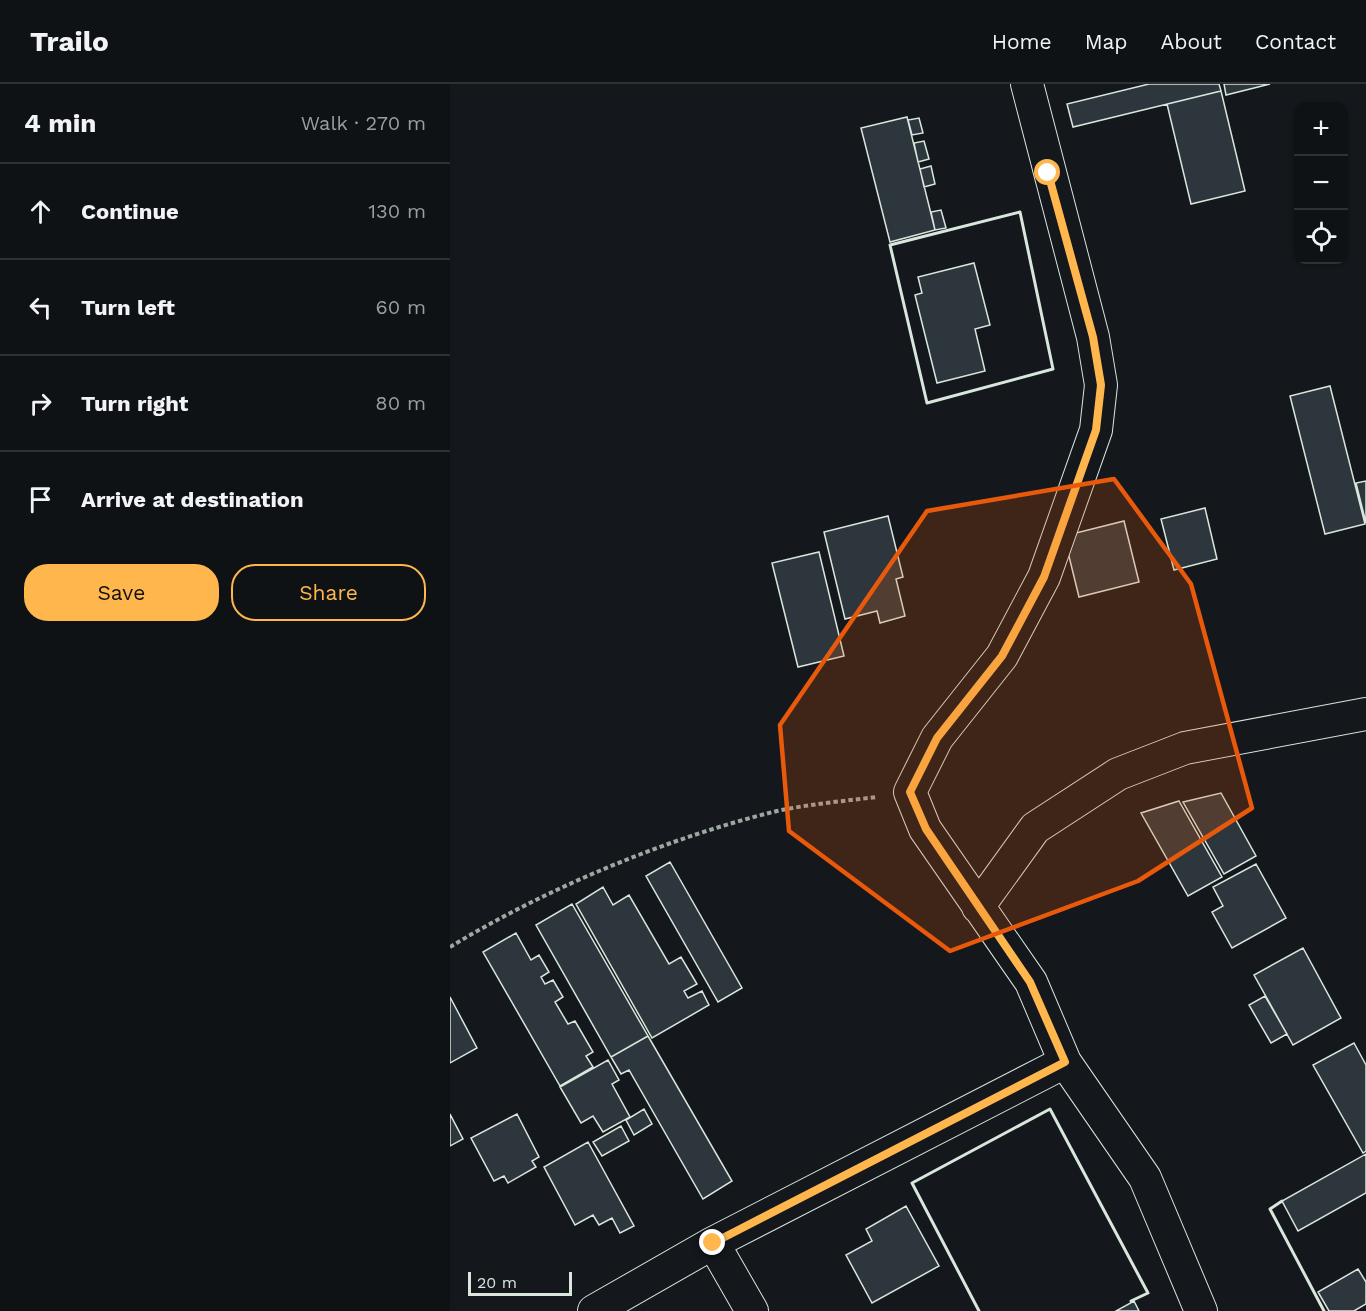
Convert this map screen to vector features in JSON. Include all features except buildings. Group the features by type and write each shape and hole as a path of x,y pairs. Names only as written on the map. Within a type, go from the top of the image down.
{"street":[{"path":"1027,84 1093,337 1101,385 1096,430 1044,577 1002,656 937,738 910,792 926,829 1030,982 1065,1062 1145,1178 1201,1311"},
{"path":"978,907 1035,828 1118,774 1185,748 1366,714"},
{"path":"594,1311 713,1243 1065,1062"},
{"path":"713,1243 752,1311"}],"path":[{"path":"450,947 566,886 673,843 778,811 910,792"}],"highlighted area":[{"path":"1114,479 1191,584 1252,808 1138,881 950,951 789,831 780,725 927,511"}],"wall":[{"path":"1020,212 1053,369 927,403 890,245 1020,212"},
{"path":"979,1311 912,1183 1050,1109 1148,1293 1131,1301"},
{"path":"1282,1201 1270,1209 1324,1311"}],"route":[{"path":"713,1243 1065,1062 1030,982 926,829 910,792 937,738 1002,656 1044,577 1096,430 1101,385 1093,337 1048,173"}]}
